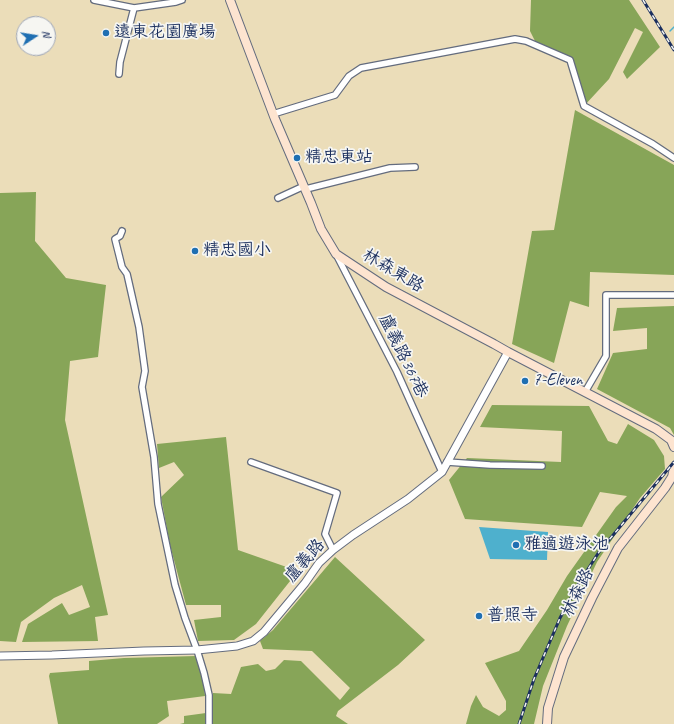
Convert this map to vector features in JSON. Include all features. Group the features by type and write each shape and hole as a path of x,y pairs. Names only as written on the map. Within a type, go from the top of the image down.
{"main road":[{"name":"林森東路","path":"230,0 273,114 322,229 336,254 386,287 656,429 671,440 674,447"},
{"name":"林森路","path":"547,724 548,708 564,657 592,598 618,548 666,488 672,477 674,468"}],"street":[{"path":"94,0 134,8 182,0"},
{"path":"119,74 120,62 134,8"},
{"path":"273,114 336,95 350,76 361,68 515,39 526,41 570,60 584,106 653,144 674,158"},
{"path":"278,198 305,188 390,168 415,167"},
{"path":"122,231 120,236 115,240 122,268 127,274 139,327 145,371 142,387 154,457 158,504 175,584 204,672 210,696 209,724"},
{"name":"盧義路367巷","path":"336,254 397,372 442,472"},
{"path":"585,392 606,356 606,295 674,295"},
{"name":"盧義路","path":"0,656 197,650 237,646 252,641 264,632 305,583 319,563 333,550 408,499 442,472 508,352"},
{"path":"251,462 337,493 325,534 333,550"},
{"path":"447,462 542,466"}],"green space":[{"path":"531,0 629,0 660,47 627,79 623,72 643,32 635,28 609,79 584,106 570,60 538,47 530,31"},
{"path":"575,110 674,165 674,275 590,272 589,307 570,301 554,363 512,344 532,231 554,230"},
{"path":"36,192 35,241 66,278 106,285 98,357 70,361 65,420 108,615 95,617 98,641 22,642 28,624 62,603 69,615 90,607 82,585 54,598 21,622 16,642 0,641 0,193"},
{"path":"674,306 674,435 670,428 597,389 613,353 647,349 647,328 613,331 617,308"},
{"path":"492,405 589,406 608,441 617,444 628,424 654,440 664,456 665,469 640,498 597,562 567,626 543,686 534,724 466,724 476,695 483,707 499,716 506,710 506,701 485,663 519,651 547,610 567,576 616,507 627,496 600,492 582,527 465,519 449,480 467,458 561,462 562,431 480,427"},
{"path":"226,437 238,550 298,571 256,624 234,640 198,641 194,620 221,617 221,605 186,605 170,545 161,497 184,475 174,462 159,468 157,444"},
{"path":"335,557 425,640 398,665 338,711 336,716 348,724 211,724 213,693 231,694 241,667 258,664 266,671 275,669 284,660 301,661 340,700 350,688 312,651 263,649 260,641 273,630"},
{"path":"196,656 204,686 205,696 167,701 169,716 157,724 58,724 49,676 50,673 89,670 89,661 124,658"},
{"path":"206,713 206,724 180,724 184,723 184,716"}],"water":[{"name":"雅適遊泳池","path":"479,527 548,532 547,560 490,559"}],"waterway":[{"path":"670,31 674,27"}],"railway":[{"path":"643,0 674,50"},
{"path":"519,724 534,679 560,618 579,583 599,552 674,462"}],"place":[{"name":"遠東花園廣場","path":"106,33"},
{"name":"精忠東站","path":"297,158"},
{"name":"精忠國小","path":"195,251"},
{"name":"7-Eleven","path":"525,381"},
{"name":"雅適遊泳池","path":"516,545"},
{"name":"普照寺","path":"479,616"}]}
